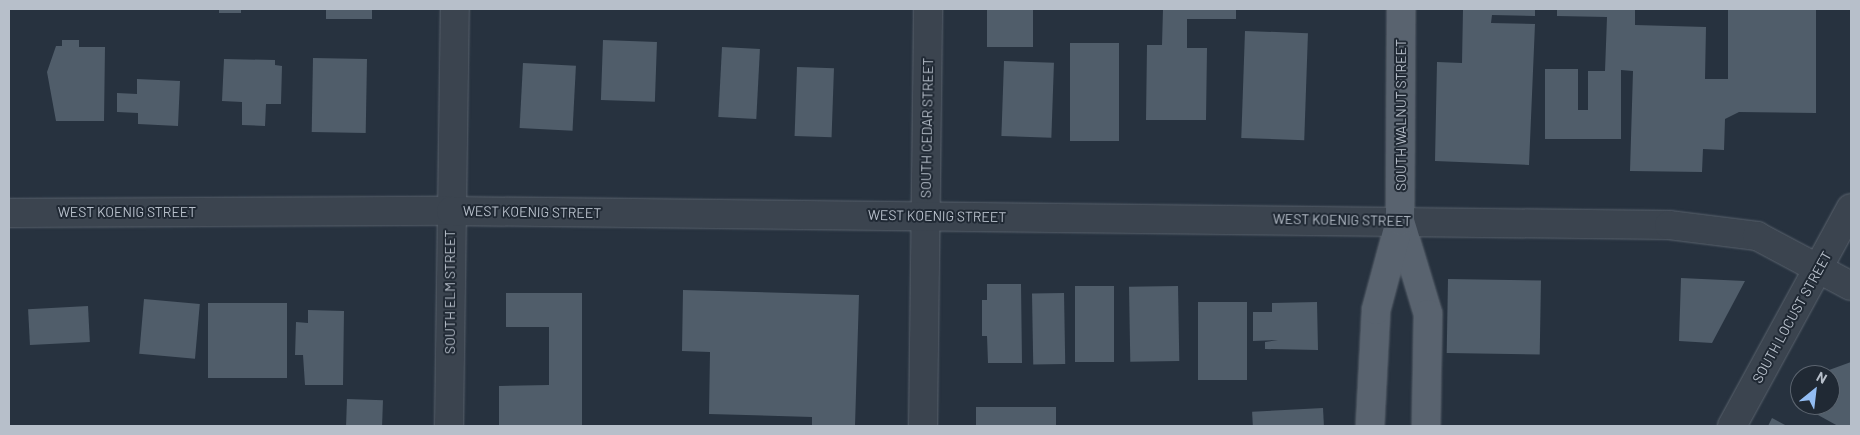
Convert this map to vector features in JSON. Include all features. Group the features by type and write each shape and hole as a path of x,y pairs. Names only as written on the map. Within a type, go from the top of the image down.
{"main road":[{"name":"SOUTH WALNUT STREET","path":"1370,426 1376,310 1400,221 1401,9"},
{"name":"SOUTH WALNUT STREET","path":"1400,221 1428,314 1426,426"}],"street":[{"name":"SOUTH ELM STREET","path":"449,426 455,9"},
{"name":"SOUTH CEDAR STREET","path":"923,426 928,9"},
{"name":"SOUTH LOCUST STREET","path":"1732,426 1851,208"},
{"name":"WEST KOENIG STREET","path":"9,213 451,211 1669,225 1757,236 1851,286"}],"building":[{"path":"219,9 241,9 241,13 219,13"},
{"path":"326,9 372,9 372,19 326,19"},
{"path":"987,9 1033,9 1033,47 987,47"},
{"path":"1163,9 1236,9 1236,19 1187,19 1187,48 1207,48 1206,120 1146,120 1147,45 1162,45"},
{"path":"1463,9 1535,9 1535,16 1492,15 1491,23 1535,24 1529,165 1435,161 1437,62 1462,63"},
{"path":"1557,9 1635,9 1635,25 1706,27 1705,79 1728,79 1728,9 1816,9 1816,113 1739,112 1725,119 1724,150 1703,149 1702,172 1630,171 1633,71 1621,70 1621,139 1545,139 1545,69 1578,69 1578,110 1588,110 1588,71 1605,71 1607,17 1557,16"},
{"path":"1245,31 1308,33 1304,140 1241,138"},
{"path":"62,40 79,40 79,47 105,47 104,121 56,121 47,72 56,46 62,46"},
{"path":"603,40 657,42 655,102 601,100"},
{"path":"1070,43 1119,43 1119,141 1070,141"},
{"path":"722,47 760,49 756,119 718,117"},
{"path":"313,58 367,59 366,133 312,132"},
{"path":"224,59 275,60 275,65 282,66 281,104 266,104 265,126 242,125 242,102 222,101"},
{"path":"1004,61 1054,63 1051,138 1001,136"},
{"path":"523,63 576,66 573,131 520,128"},
{"path":"797,67 834,68 832,137 795,136"},
{"path":"137,79 180,81 178,126 138,124 138,113 117,112 117,93 137,94"},
{"path":"1681,278 1745,281 1712,343 1679,341"},
{"path":"1448,279 1541,281 1540,355 1447,353"},
{"path":"987,284 1021,284 1022,363 988,363 987,336 982,336 982,300 987,300"},
{"path":"1075,286 1114,286 1114,362 1075,362"},
{"path":"1178,286 1179,361 1130,362 1129,287"},
{"path":"683,290 859,295 855,426 812,426 812,417 709,414 710,352 682,351"},
{"path":"506,293 582,293 582,426 499,426 499,386 549,385 549,327 506,327"},
{"path":"1064,293 1065,364 1033,365 1032,294"},
{"path":"144,299 200,304 195,359 139,354"},
{"path":"1198,302 1247,302 1247,380 1198,380"},
{"path":"1317,302 1318,350 1265,349 1265,342 1278,340 1253,341 1253,312 1272,312 1272,303"},
{"path":"208,303 287,303 287,378 208,378"},
{"path":"88,306 90,342 30,345 28,309"},
{"path":"308,310 344,311 343,385 305,385 303,355 295,355 296,322 308,323"},
{"path":"1851,362 1851,426 1838,426 1818,415 1840,415 1840,366"},
{"path":"347,399 383,400 382,426 346,426"},
{"path":"976,407 1056,407 1056,426 976,426"},
{"path":"1323,408 1324,426 1253,426 1252,412"},
{"path":"1772,418 1787,426 1768,426"}]}
